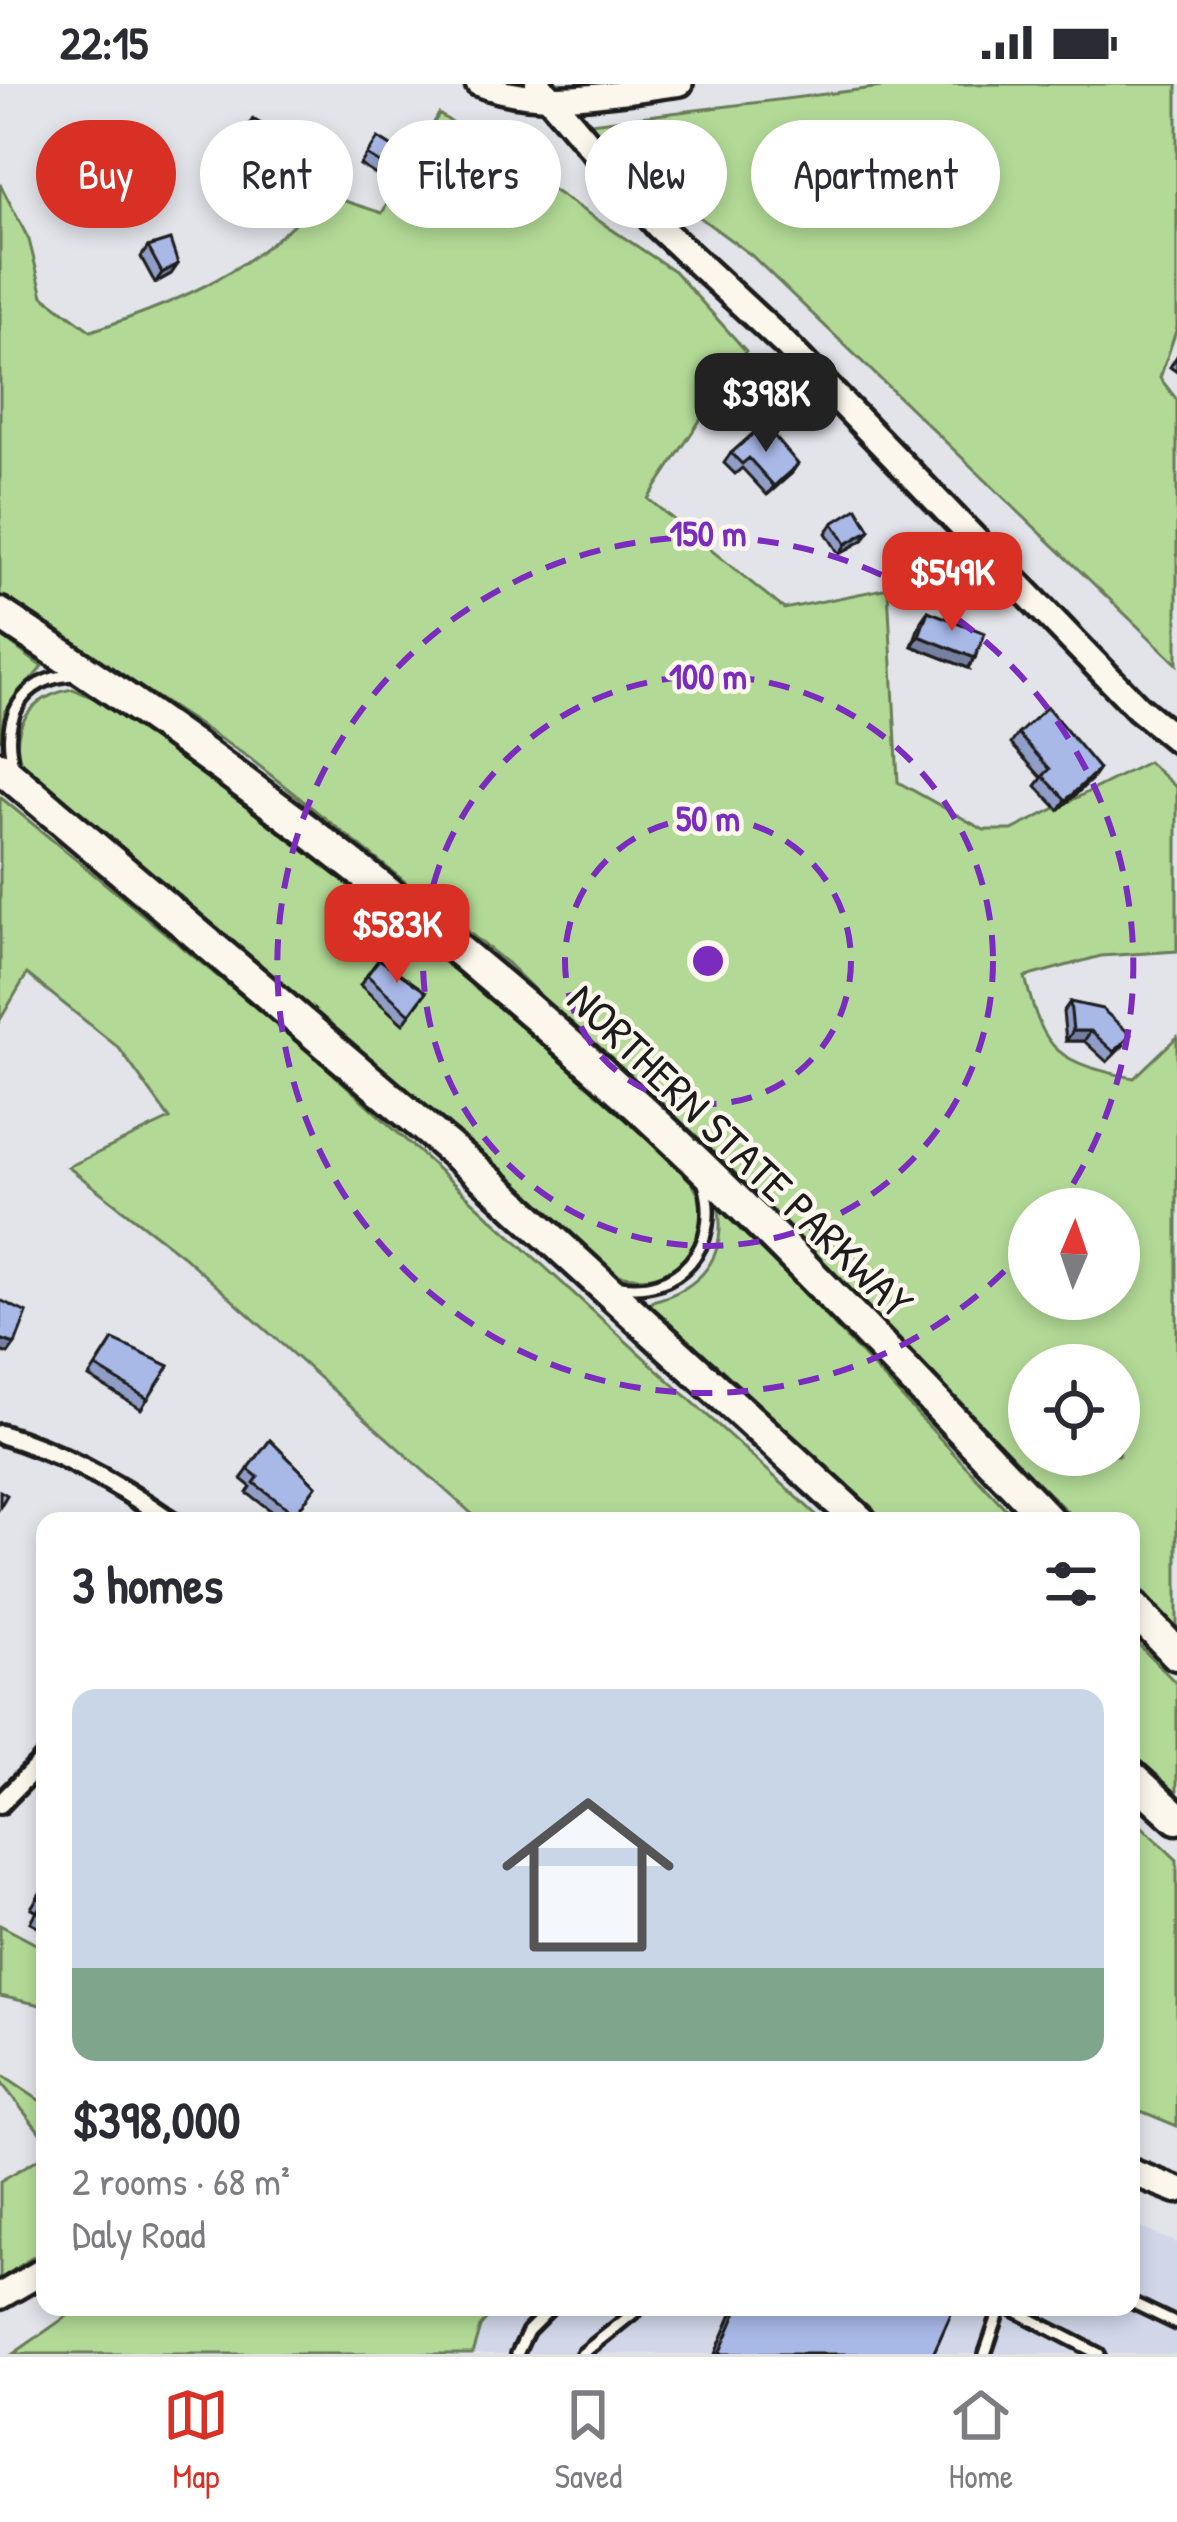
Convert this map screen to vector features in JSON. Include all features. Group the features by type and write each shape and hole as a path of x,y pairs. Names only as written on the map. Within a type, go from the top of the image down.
{"highway":[{"name":"NORTHERN STATE PARKWAY","path":"0,614 97,678 410,912 698,1163 1040,1512"},
{"path":"10,776 337,1049 850,1512"},
{"path":"1140,1615 1177,1654"},
{"path":"1140,1784 1177,1818"}],"main road":[{"path":"542,91 659,227 786,345 1138,708 1177,740"},
{"path":"1140,2175 1177,2189"},
{"path":"0,2296 36,2275"}],"street":[{"path":"476,84 505,94 681,84"},
{"path":"0,1434 29,1442 158,1512"},
{"path":"0,1804 36,1767"}],"lane":[{"path":"10,776 14,707 52,678 97,678"},
{"path":"598,1280 649,1288 686,1270 709,1222 698,1163"},
{"path":"1140,2306 1177,2324"},
{"path":"517,2354 528,2331 543,2316"},
{"path":"582,2354 630,2316"},
{"path":"985,2354 1000,2316"},
{"path":"1022,2316 1099,2354"}],"shaded area":[{"path":"1140,2228 1177,2243 1177,2354 361,2354 343,2316 1140,2316"}],"green space":[{"path":"906,84 1177,84 1177,328 1160,378 1177,400 1177,664 751,255 714,228 727,228 727,120 614,120"},
{"path":"0,184 29,240 43,296 91,331 187,294 289,228 353,228 353,204 377,211 377,228 561,228 561,196 585,212 585,228 610,228 674,271 746,351 648,499 784,609 888,588 898,782 984,830 1012,830 1148,762 1177,788 1177,951 1101,956 1025,977 1048,1039 1071,1059 1088,1066 1134,1078 1177,1037 1177,1630 1140,1588 1140,1512 1068,1512 1031,1476 1140,1476 1140,1344 1008,1344 1008,1453 507,963 248,757 0,595"},
{"path":"0,635 42,667 5,711 0,741"},
{"path":"73,689 113,707 354,889 647,1133 688,1176 700,1200 700,1236 686,1259 650,1277 610,1273 23,771 18,741 26,716 45,699"},
{"path":"0,797 306,1049 813,1512 470,1512 183,1256 68,1167 170,1119 119,1048 27,974 0,1020"},
{"path":"718,1204 1009,1512 869,1512 650,1307 652,1301 684,1288 707,1268 719,1240"},
{"path":"1140,1646 1177,1684 1177,1803 1140,1768"},
{"path":"1140,1825 1177,1860 1177,2126 1140,2111"},
{"path":"0,1925 36,1944 36,2004 0,1996"},
{"path":"0,2074 36,2098 36,2127 0,2081"},
{"path":"36,2160 36,2255 0,2279 0,2181"},
{"path":"67,2316 489,2316 480,2327 472,2354 13,2354"}],"building":[{"path":"377,140 377,161 367,155"},
{"path":"170,240 178,264 162,273 148,247"},
{"path":"764,424 798,464 774,486 749,458 742,464 731,453"},
{"path":"857,508 870,530 846,544 833,523"},
{"path":"928,611 985,633 975,658 919,636"},
{"path":"1047,707 1099,769 1066,800 1043,776 1050,769 1018,734"},
{"path":"379,959 426,992 410,1014 367,975"},
{"path":"1070,1002 1102,1009 1131,1035 1114,1052 1091,1031 1073,1031"},
{"path":"0,1300 27,1313 15,1344 0,1339"},
{"path":"113,1340 169,1366 148,1399 96,1367"},
{"path":"270,1440 316,1486 292,1512 254,1483 258,1477 248,1469"},
{"path":"735,2316 950,2316 933,2354 719,2354"}]}
